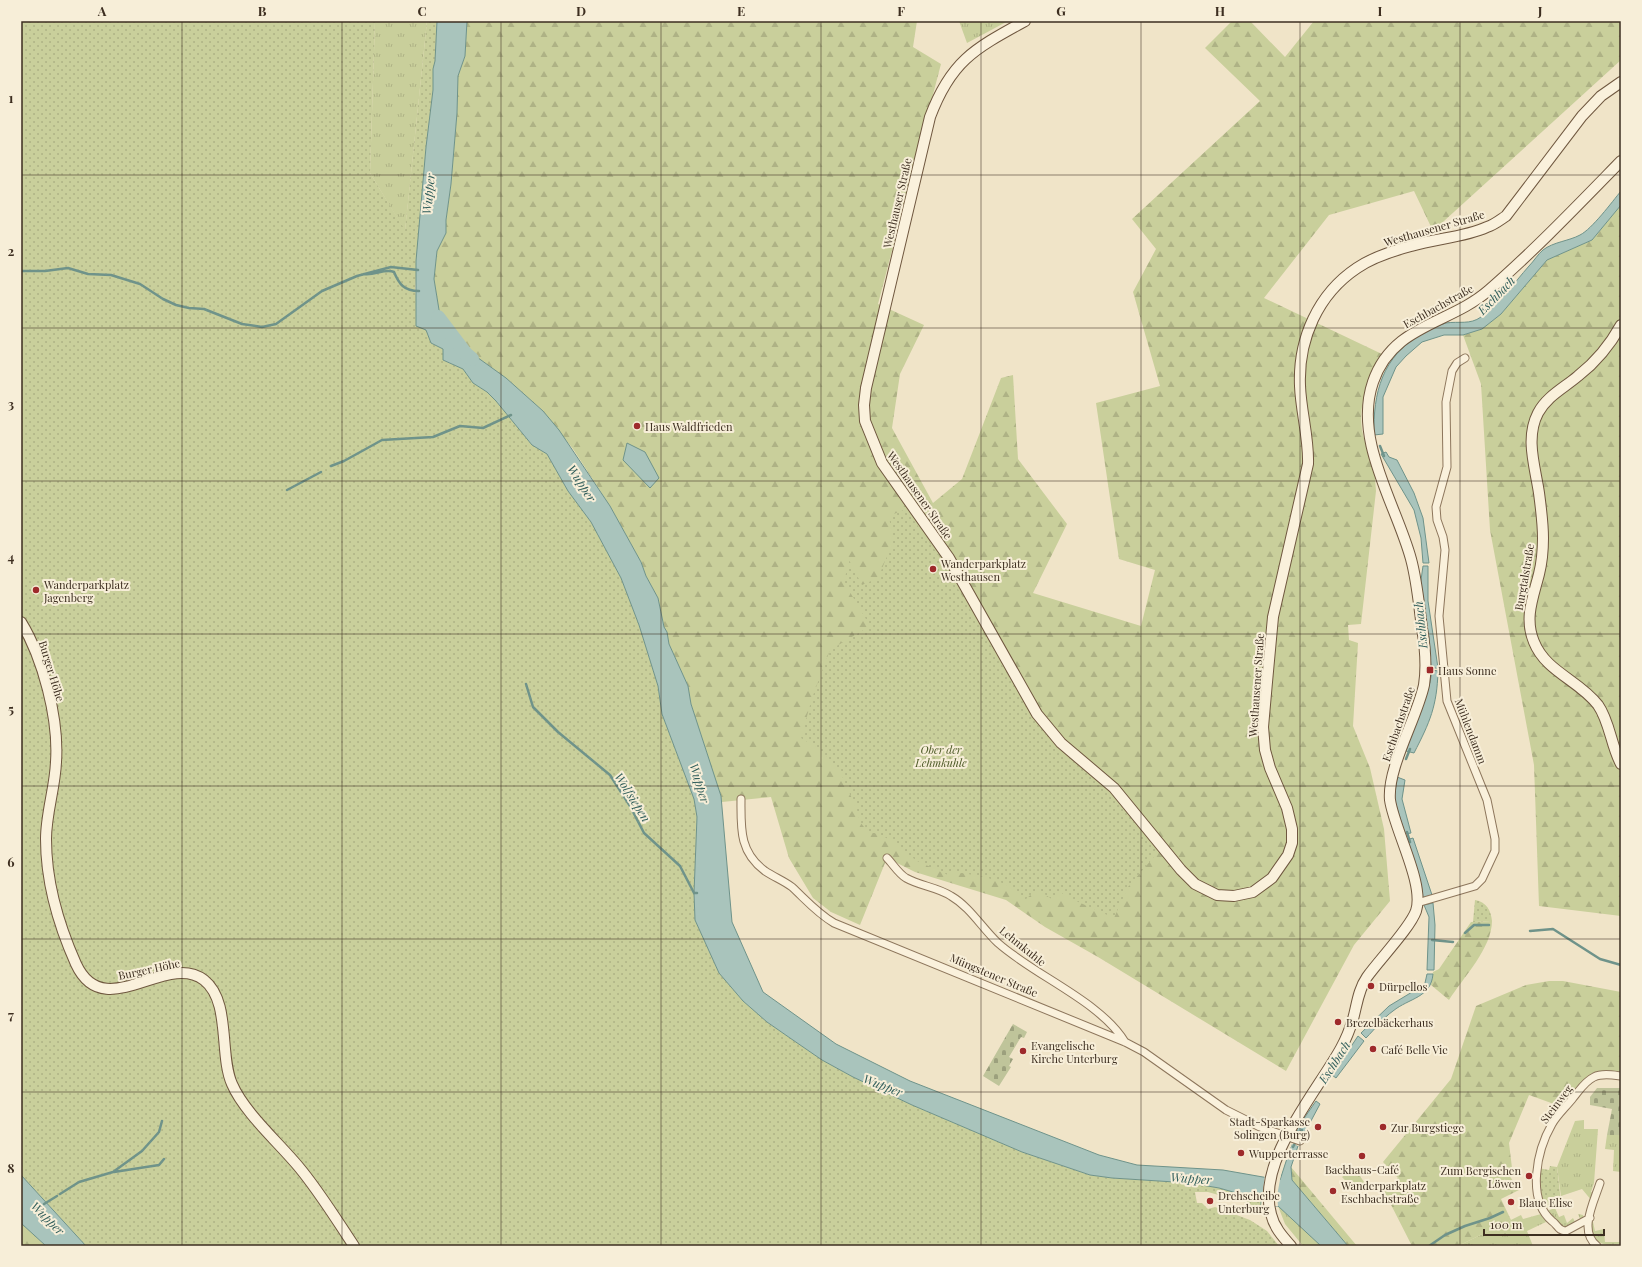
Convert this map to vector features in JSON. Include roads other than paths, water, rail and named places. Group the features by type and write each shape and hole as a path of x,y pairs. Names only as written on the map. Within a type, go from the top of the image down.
{"main road":[{"name":"Westhauser Straße","path":"868,432 864,405 866,388 930,117 937,98 950,75 966,58 985,44 1025,21"},
{"name":"Westhausener Straße","path":"868,432 882,463 949,558 1037,714 1054,736 1114,788 1180,870 1195,884 1207,891 1222,896 1241,895 1253,892 1266,884 1278,872 1288,855 1292,843 1290,816 1267,759 1263,728 1273,616 1308,470 1308,451 1300,387 1300,365 1303,347 1311,322 1329,295 1343,279 1358,267 1379,256 1400,249 1454,238 1488,227 1506,216 1582,116 1601,96 1621,82"},
{"name":"Eschbachstraße","path":"1291,1246 1274,1223 1269,1206 1272,1178 1287,1138 1342,1046 1351,1024 1364,982 1411,920 1420,902 1394,815 1390,796 1393,774 1423,688 1425,663 1424,640 1412,560 1369,437 1367,415 1371,387 1381,366 1397,344 1416,330 1483,295 1525,257 1621,161"},
{"name":"Burgtalstraße","path":"1621,326 1612,340 1592,364 1546,401 1534,424 1532,446 1541,507 1543,540 1540,567 1529,615 1531,632 1539,653 1552,667 1585,693 1600,708 1621,764"},
{"name":"Burger Höhe","path":"21,622 40,664 54,721 56,763 46,824 46,852 57,910 67,943 79,970 89,982 104,989 123,987 184,973 197,976 210,985 218,1001 228,1072 234,1089 245,1105 305,1175 354,1246"}],"street":[{"name":"Mühlendamm","path":"1420,902 1475,886 1482,879 1493,860 1496,844 1487,800 1447,701 1439,616 1445,550 1443,537 1437,520 1436,507 1447,467 1446,402 1452,371 1457,363 1465,358"},
{"name":"Müngstener Straße","path":"740,799 744,842 748,855 764,870 791,887 822,916 1125,1042 1144,1052 1226,1110 1260,1127 1287,1138 1300,1140"},
{"name":"Lehmkuhle","path":"887,858 905,878 942,891 956,899 998,943 1039,974 1084,1002 1116,1030 1125,1042"},
{"name":"Steinweg","path":"1590,1218 1569,1231 1562,1231 1549,1219 1542,1206 1536,1178 1537,1163 1552,1123 1586,1082 1595,1076 1621,1076"},
{"path":"1597,1246 1589,1236 1588,1228 1600,1183"}],"water":[{"path":"437,21 467,21 465,56 458,76 457,113 446,233 437,251 434,279 440,316 456,342 506,378 543,411 559,430 610,506 641,562 646,576 658,598 669,644 688,686 691,704 721,796 732,922 763,992 836,1044 910,1081 1099,1155 1137,1165 1223,1170 1280,1180 1292,1143 1298,1146 1291,1167 1292,1180 1348,1246 1321,1246 1278,1206 1261,1206 1261,1200 1219,1188 1190,1183 1112,1178 1090,1175 1022,1152 912,1105 853,1077 822,1060 767,1022 743,1001 719,973 695,920 694,893 697,817 694,799 662,714 658,686 639,625 621,578 591,522 568,491 547,454 532,445 496,401 487,392 473,383 463,369 443,360 443,349 431,343 426,330 416,326 416,261 426,147 433,90 433,69 435,61"},
{"path":"1621,191 1621,205 1592,240 1547,260 1501,314 1482,329 1463,335 1444,335 1422,342 1406,356 1396,367 1383,397 1383,434 1374,435 1375,405 1378,390 1389,365 1397,353 1408,343 1437,326 1451,322 1473,321 1481,317 1501,299 1541,252 1551,245 1576,237 1585,232 1602,215"},
{"path":"627,443 645,452 659,478 650,488 623,460"},
{"path":"1386,452 1389,457 1397,460 1414,493 1423,518 1429,563 1423,563 1421,538 1414,510 1381,454"},
{"path":"1423,566 1428,566 1428,601 1438,668 1431,668 1429,638 1420,587"},
{"path":"1432,670 1438,671 1432,714 1414,753 1406,751 1427,687 1430,683"},
{"path":"1397,777 1405,780 1402,799 1411,833 1405,834 1394,798"},
{"path":"1413,838 1432,895 1422,898 1406,840"},
{"path":"1433,903 1435,925 1434,970 1427,970 1429,917 1424,905"},
{"path":"1427,974 1433,974 1431,982 1424,993 1389,1014 1366,1038 1361,1033 1389,1006 1422,986 1425,983"},
{"path":"1358,1036 1364,1041 1336,1078 1332,1075"},
{"path":"1316,1101 1320,1104 1304,1134 1296,1130"},
{"path":"21,1175 86,1246 46,1246 22,1224"}],"waterway":[{"path":"21,271 45,271 68,268 88,274 111,275 140,284 163,299 176,305 204,309 242,324 262,327 276,324 322,291 357,276 391,267 418,270"},
{"path":"364,274 391,271 394,272 403,286 409,290 419,291"},
{"name":"Wupper","path":"438,317 466,354 472,359"},
{"path":"331,466 344,461 382,440 433,437 460,426 483,428 511,415"},
{"name":"Eschbach","path":"1380,446 1384,456"},
{"path":"287,490 321,472"},
{"name":"Wolfsiepen","path":"526,684 533,707 558,732 610,775 630,806 644,833 680,866 694,893 697,893"},
{"name":"Eschbach","path":"1406,759 1410,749"},
{"name":"Eschbach","path":"1407,832 1410,842"},
{"path":"1465,933 1474,925 1489,925"},
{"path":"1530,931 1553,929 1600,959 1621,965"},
{"path":"1432,940 1453,942"},
{"path":"60,1194 79,1182 113,1172 142,1151 159,1132 162,1121"},
{"name":"Eschbach","path":"1293,1147 1302,1130"},
{"path":"114,1172 159,1165 164,1159"},
{"path":"44,1204 57,1196"},
{"path":"1429,1246 1445,1235 1503,1212"}],"place":[{"name":"Haus Waldfrieden","path":"637,426"},
{"name":"Wanderparkplatz Westhausen","path":"933,569"},
{"name":"Wanderparkplatz Jagenberg","path":"36,590"},
{"name":"Haus Sonne","path":"1430,670"},
{"name":"Dürpellos","path":"1371,986"},
{"name":"Brezelbäckerhaus","path":"1338,1022"},
{"name":"Café Belle Vie","path":"1373,1049"},
{"name":"Evangelische Kirche Unterburg","path":"1023,1051"},
{"name":"Stadt-Sparkasse Solingen (Burg)","path":"1318,1127"},
{"name":"Zur Burgstiege","path":"1383,1127"},
{"name":"Wupperterrasse","path":"1241,1153"},
{"name":"Backhaus-Café","path":"1362,1156"},
{"name":"Zum Bergischen Löwen","path":"1529,1176"},
{"name":"Wanderparkplatz Eschbachstraße","path":"1333,1191"},
{"name":"Drehscheibe Unterburg","path":"1210,1201"},
{"name":"Blaue Elise","path":"1511,1202"}],"park label":[{"name":"Ober der Lehmkuhle","path":"941,755"}]}
